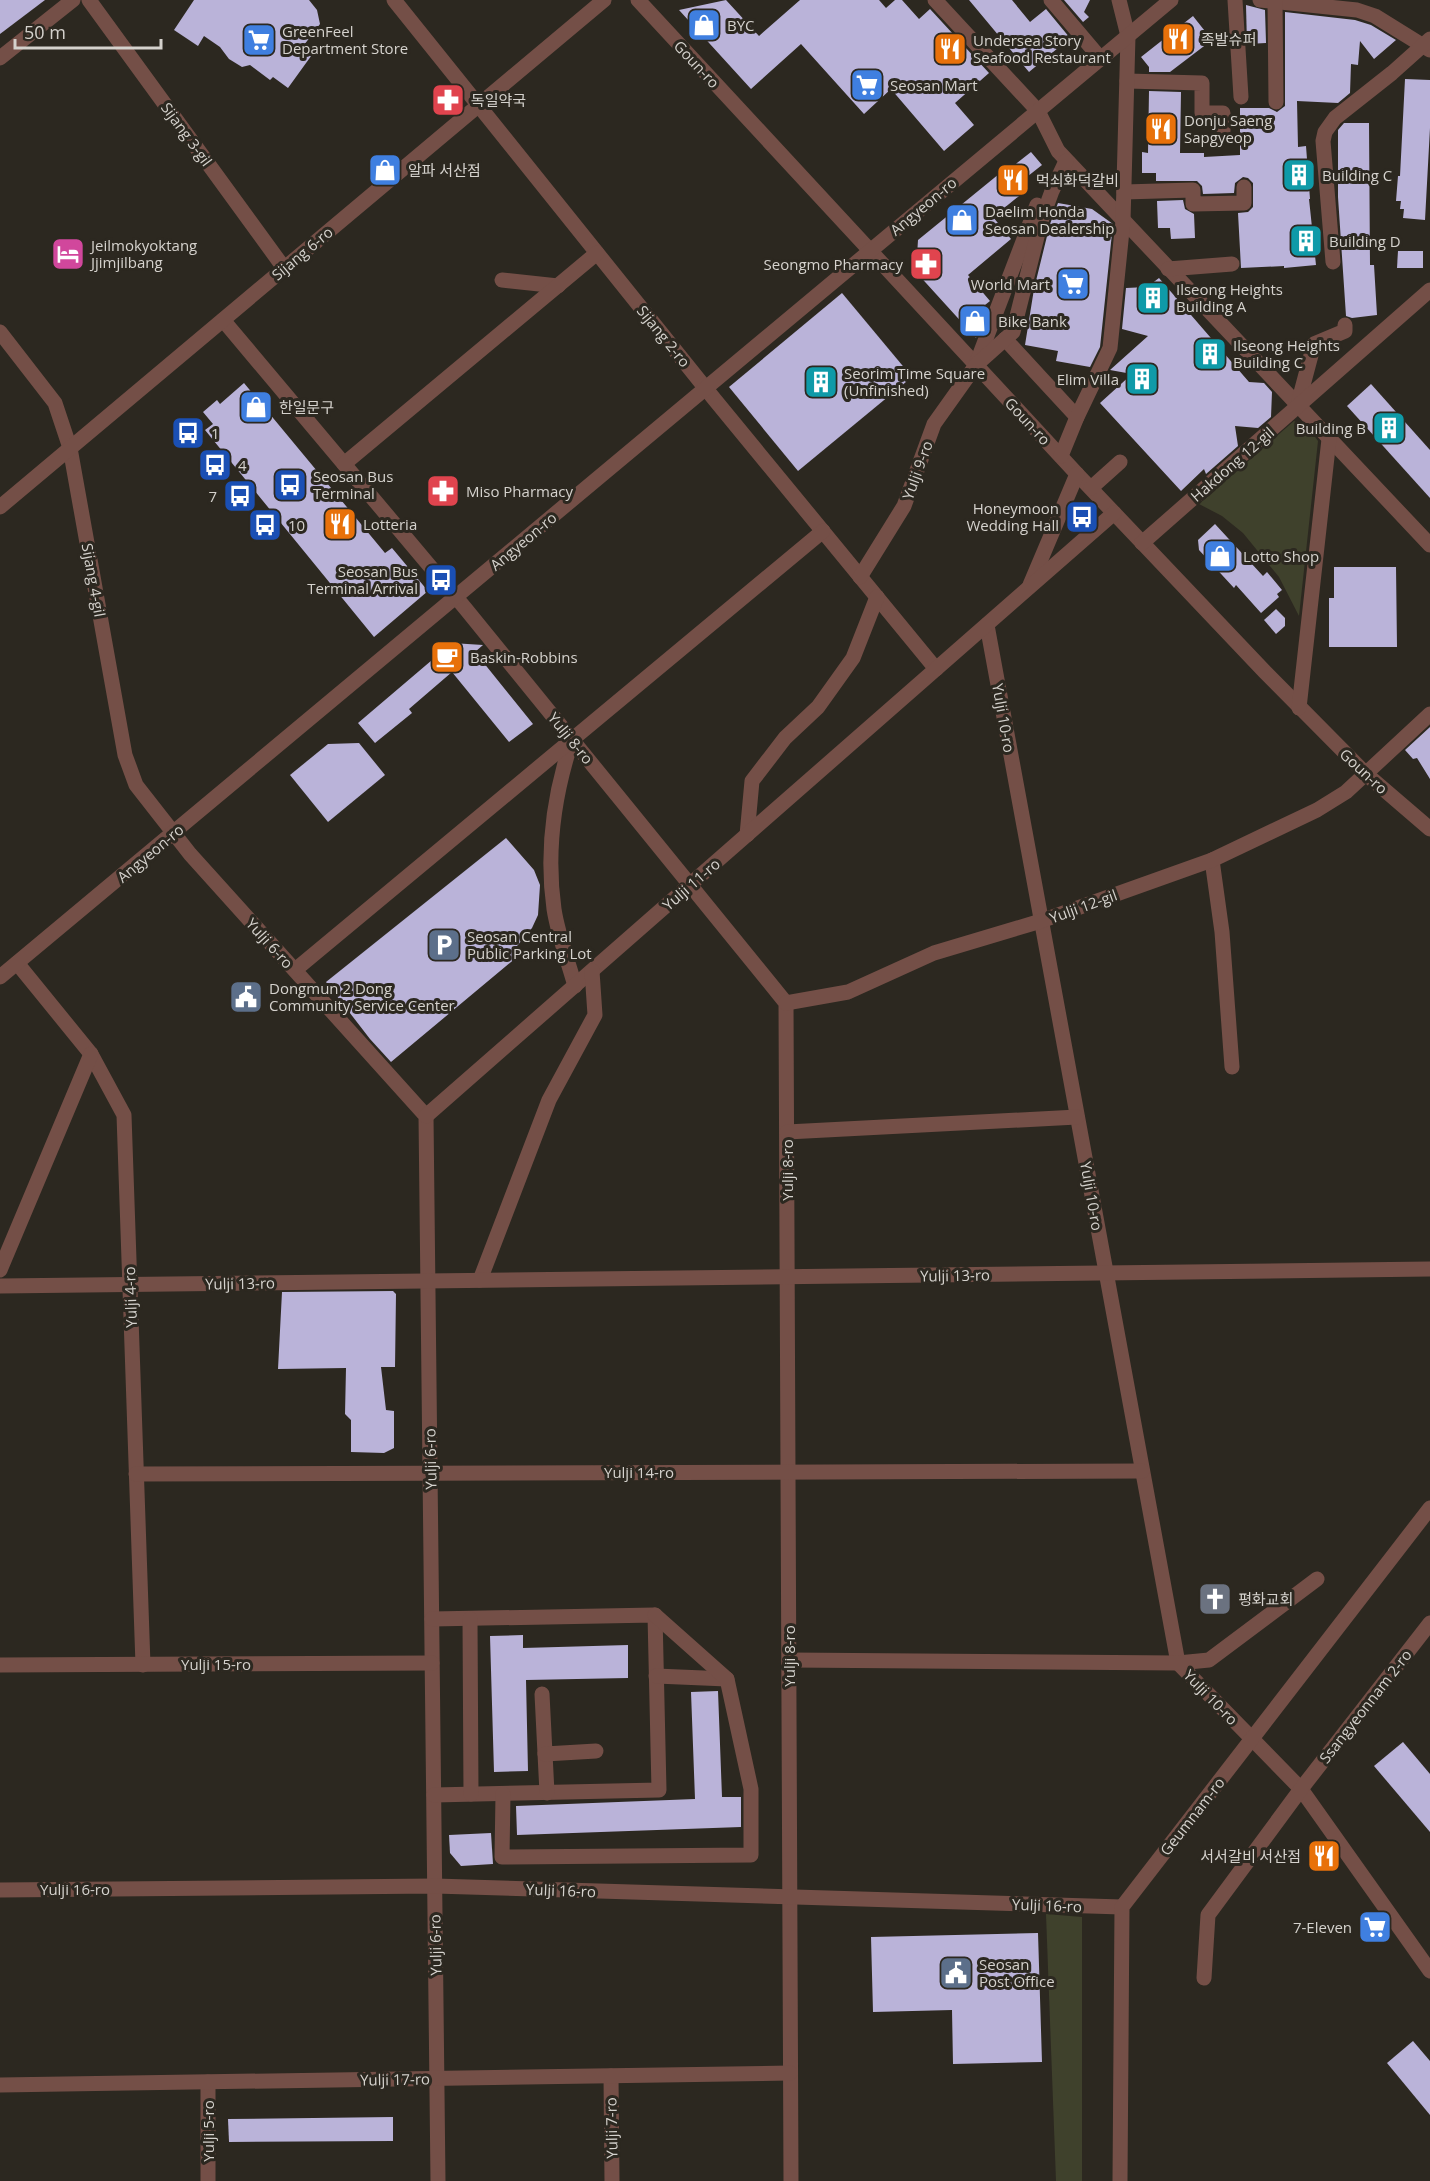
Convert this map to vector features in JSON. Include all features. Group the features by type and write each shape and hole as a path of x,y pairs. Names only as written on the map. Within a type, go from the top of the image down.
{"street":[{"path":"0,58 73,0"},
{"name":"Sijang 3-gil","path":"89,0 284,268"},
{"name":"Sijang 2-ro","path":"394,0 706,388 936,669"},
{"name":"Sijang 6-ro","path":"0,507 604,0"},
{"name":"Goun-ro","path":"638,0 1077,474 1299,708 1366,774 1430,829"},
{"path":"935,0 1038,111 1062,156 1430,545"},
{"path":"1051,0 1101,58"},
{"path":"1061,456 1110,348 1123,221 1127,81 1128,36 1119,0"},
{"name":"Angyeon-ro","path":"0,977 1171,0"},
{"path":"1235,0 1241,97"},
{"path":"1276,102 1267,1 1357,10 1375,16 1428,45 1335,118 1325,132 1323,141 1333,262"},
{"path":"1127,81 1202,83 1202,113 1223,113 1223,131"},
{"path":"976,365 1013,332 1041,221 1062,156"},
{"path":"976,365 1062,156"},
{"path":"1124,192 1193,190 1193,204 1244,203 1244,187"},
{"path":"344,464 597,253"},
{"path":"1168,269 1232,264"},
{"path":"502,280 558,286"},
{"path":"1430,280 1430,290"},
{"name":"Hakdong 12-gil","path":"1142,543 1430,290"},
{"name":"Yulji 8-ro","path":"223,320 455,597 786,1003 791,2181"},
{"path":"1298,406 1314,344 1345,331 1345,325"},
{"name":"Sijang 4-gil","path":"0,332 55,403 70,448 128,766 136,785 173,833"},
{"path":"1005,339 1077,417"},
{"name":"Yulji 9-ro","path":"860,577 904,506 934,424 976,365"},
{"path":"1299,708 1329,439"},
{"path":"1091,488 1120,462"},
{"path":"1029,588 1077,474"},
{"name":"Yulji 11-ro","path":"426,1116 1114,513"},
{"path":"295,970 823,531"},
{"path":"747,835 752,781 785,738 818,707 852,658 877,597"},
{"name":"Yulji 10-ro","path":"987,625 1178,1663 1252,1740"},
{"name":"Yulji 12-gil","path":"786,1003 848,992 934,953 1041,921 1212,860 1317,810 1346,792 1430,714"},
{"path":"572,740 560,777 553,822 551,861 554,910 575,986"},
{"name":"Yulji 6-ro","path":"173,833 426,1116 438,2181"},
{"path":"1212,860 1222,932 1232,1067"},
{"name":"Yulji 4-ro","path":"17,963 91,1054 124,1115 142,1665"},
{"path":"480,1280 549,1100 595,1015 592,971"},
{"path":"0,1270 91,1054"},
{"name":"Yulji 8-ro","path":"787,1132 1077,1117"},
{"name":"Yulji 13-ro","path":"0,1286 1430,1269"},
{"name":"Yulji 14-ro","path":"136,1474 1142,1471"},
{"name":"Geumnam-ro","path":"1122,1907 1430,1508"},
{"path":"789,1660 1178,1663 1209,1660 1317,1579"},
{"path":"432,1619 655,1615 727,1679 751,1789 751,1855 502,1857 503,1794"},
{"path":"434,1795 659,1790 655,1615"},
{"path":"470,1619 471,1794"},
{"name":"Ssangyeonnam 2-ro","path":"1204,1978 1208,1915 1300,1789 1430,1623"},
{"name":"Yulji 15-ro","path":"0,1665 432,1663"},
{"path":"656,1676 727,1679"},
{"path":"542,1694 547,1793"},
{"path":"1252,1740 1300,1789 1430,1971"},
{"path":"545,1754 596,1751"},
{"name":"Yulji 16-ro","path":"0,1890 435,1886 1122,1907"},
{"path":"1120,2181 1122,1907"},
{"name":"Yulji 17-ro","path":"0,2085 790,2073"},
{"name":"Yulji 7-ro","path":"611,2076 612,2181"},
{"name":"Yulji 5-ro","path":"208,2082 208,2181"}],"green space":[{"path":"1294,421 1308,427 1318,441 1299,616 1279,577 1243,533 1222,516 1199,504"},
{"path":"1046,1914 1082,1917 1082,2181 1056,2181"}],"building":[{"path":"0,0 45,0 0,34"},
{"name":"GreenFeel Department Store","path":"194,0 309,0 317,10 320,24 304,45 314,52 288,88 273,77 270,80 250,65 242,67 229,59 220,47 204,36 198,46 174,30"},
{"path":"726,0 759,36 800,0 879,0 886,8 895,0 902,0 919,19 930,9 989,73 955,103 974,125 944,151 891,89 864,114 801,44 751,89 679,10"},
{"path":"969,0 1012,0 1030,22 1046,9 1070,38 1029,72"},
{"path":"1064,0 1090,0 1084,12 1089,17 1083,22"},
{"path":"1246,5 1265,10 1266,43 1247,44"},
{"path":"1285,12 1355,20 1371,25 1396,40 1374,59 1360,41 1358,65 1351,64 1350,93 1338,103 1297,101 1298,147 1306,146 1316,265 1241,268 1238,213 1248,212 1253,207 1253,183 1243,177 1235,183 1234,193 1203,194 1202,186 1197,181 1156,181 1156,173 1142,173 1142,152 1148,153 1149,91 1181,92 1180,153 1204,153 1204,157 1240,155 1240,108 1269,108 1277,112 1285,106"},
{"path":"1193,16 1212,40 1170,72 1149,72 1149,67 1141,57"},
{"path":"1405,79 1430,80 1425,220 1403,218 1404,209 1400,209 1401,201 1396,201 1398,176 1400,176"},
{"path":"1344,123 1369,123 1370,265 1374,265 1377,315 1352,318 1346,316 1338,197 1338,130"},
{"path":"1031,152 1042,165 1023,180 1029,188 993,217 1011,239 968,275 990,301 985,305 987,308 976,338 916,272 918,240 1010,165 1012,167"},
{"path":"1183,200 1185,209 1194,214 1195,238 1171,239 1170,228 1158,228 1157,201"},
{"path":"1058,203 1092,209 1113,224 1100,347 1090,367 1056,361 1058,351 1025,345 1034,289 1050,224"},
{"path":"1398,251 1423,251 1423,268 1397,268"},
{"path":"1159,278 1249,382 1264,383 1272,392 1271,417 1258,428 1235,426 1238,446 1206,474 1204,469 1181,491 1100,403 1132,374 1110,370 1148,336 1122,329 1126,288 1147,287"},
{"name":"Seorim Time Square (Unfinished)","path":"842,293 912,377 798,471 729,387"},
{"name":"Seosan Bus Terminal","path":"244,383 385,553 392,548 428,591 374,637 205,430 213,424 203,412 217,400 220,404"},
{"name":"Building B","path":"1371,384 1430,450 1430,498 1347,406"},
{"path":"1215,524 1263,576 1267,572 1282,590 1277,594 1279,597 1261,613 1236,585 1234,588 1199,550 1198,540"},
{"path":"1334,567 1396,567 1397,647 1329,647 1329,598 1334,598"},
{"path":"1276,609 1285,618 1285,626 1276,634 1264,620"},
{"path":"452,643 483,645 475,652 533,724 509,742 452,672 409,709 412,713 375,743 358,723"},
{"path":"1430,727 1430,779 1417,758 1413,759 1405,750"},
{"path":"359,743 385,775 328,822 290,775 328,744"},
{"name":"Seosan Central Public Parking Lot","path":"506,838 534,870 540,885 538,915 532,928 512,952 517,957 391,1062 326,982"},
{"path":"393,1291 396,1294 395,1367 381,1367 386,1410 394,1411 394,1448 384,1453 351,1452 351,1420 345,1414 346,1368 278,1369 282,1292"},
{"path":"523,1635 523,1648 628,1645 628,1678 526,1680 528,1771 494,1772 490,1636"},
{"path":"718,1691 722,1797 741,1797 741,1827 517,1835 516,1806 695,1799 691,1692"},
{"path":"1403,1742 1430,1774 1430,1832 1374,1766"},
{"path":"491,1833 493,1864 461,1866 450,1853 449,1835"},
{"name":"Seosan Post Office","path":"1038,1933 1042,2062 953,2064 952,2010 873,2012 871,1937"},
{"path":"1413,2041 1430,2061 1430,2115 1387,2063"},
{"path":"393,2117 393,2141 229,2142 228,2119"}],"place":[{"name":"BYC","path":"704,25"},
{"name":"족발슈퍼","path":"1178,39"},
{"name":"GreenFeel Department Store","path":"259,40"},
{"name":"Undersea Story Seafood Restaurant","path":"950,49"},
{"name":"Seosan Mart","path":"867,85"},
{"name":"독일약국","path":"448,100"},
{"name":"Donju Saeng Sapgyeop","path":"1161,129"},
{"name":"알파 서산점","path":"385,170"},
{"name":"Building C","path":"1299,175"},
{"name":"먹쇠화덕갈비","path":"1013,180"},
{"name":"Daelim Honda Seosan Dealership","path":"962,220"},
{"name":"Building D","path":"1306,241"},
{"name":"Jeilmokyoktang Jjimjilbang","path":"68,254"},
{"name":"Seongmo Pharmacy","path":"926,264"},
{"name":"World Mart","path":"1073,284"},
{"name":"Ilseong Heights Building A","path":"1153,298"},
{"name":"Bike Bank","path":"975,321"},
{"name":"Ilseong Heights Building C","path":"1210,354"},
{"name":"Elim Villa","path":"1142,379"},
{"name":"Seorim Time Square (Unfinished)","path":"821,382"},
{"name":"한일문구","path":"256,407"},
{"name":"Building B","path":"1389,428"},
{"name":"1","path":"188,433"},
{"name":"4","path":"215,465"},
{"name":"Seosan Bus Terminal","path":"290,485"},
{"name":"Miso Pharmacy","path":"443,491"},
{"name":"7","path":"240,496"},
{"name":"Honeymoon Wedding Hall","path":"1082,517"},
{"name":"Lotteria","path":"340,524"},
{"name":"10","path":"265,525"},
{"name":"Lotto Shop","path":"1220,556"},
{"name":"Seosan Bus Terminal Arrival","path":"441,580"},
{"name":"Baskin-Robbins","path":"447,657"},
{"name":"Seosan Central Public Parking Lot","path":"444,945"},
{"name":"Dongmun 2 Dong Community Service Center","path":"246,997"},
{"name":"평화교회","path":"1215,1599"},
{"name":"서서갈비 서산점","path":"1324,1856"},
{"name":"7-Eleven","path":"1375,1927"},
{"name":"Seosan Post Office","path":"956,1973"}]}
